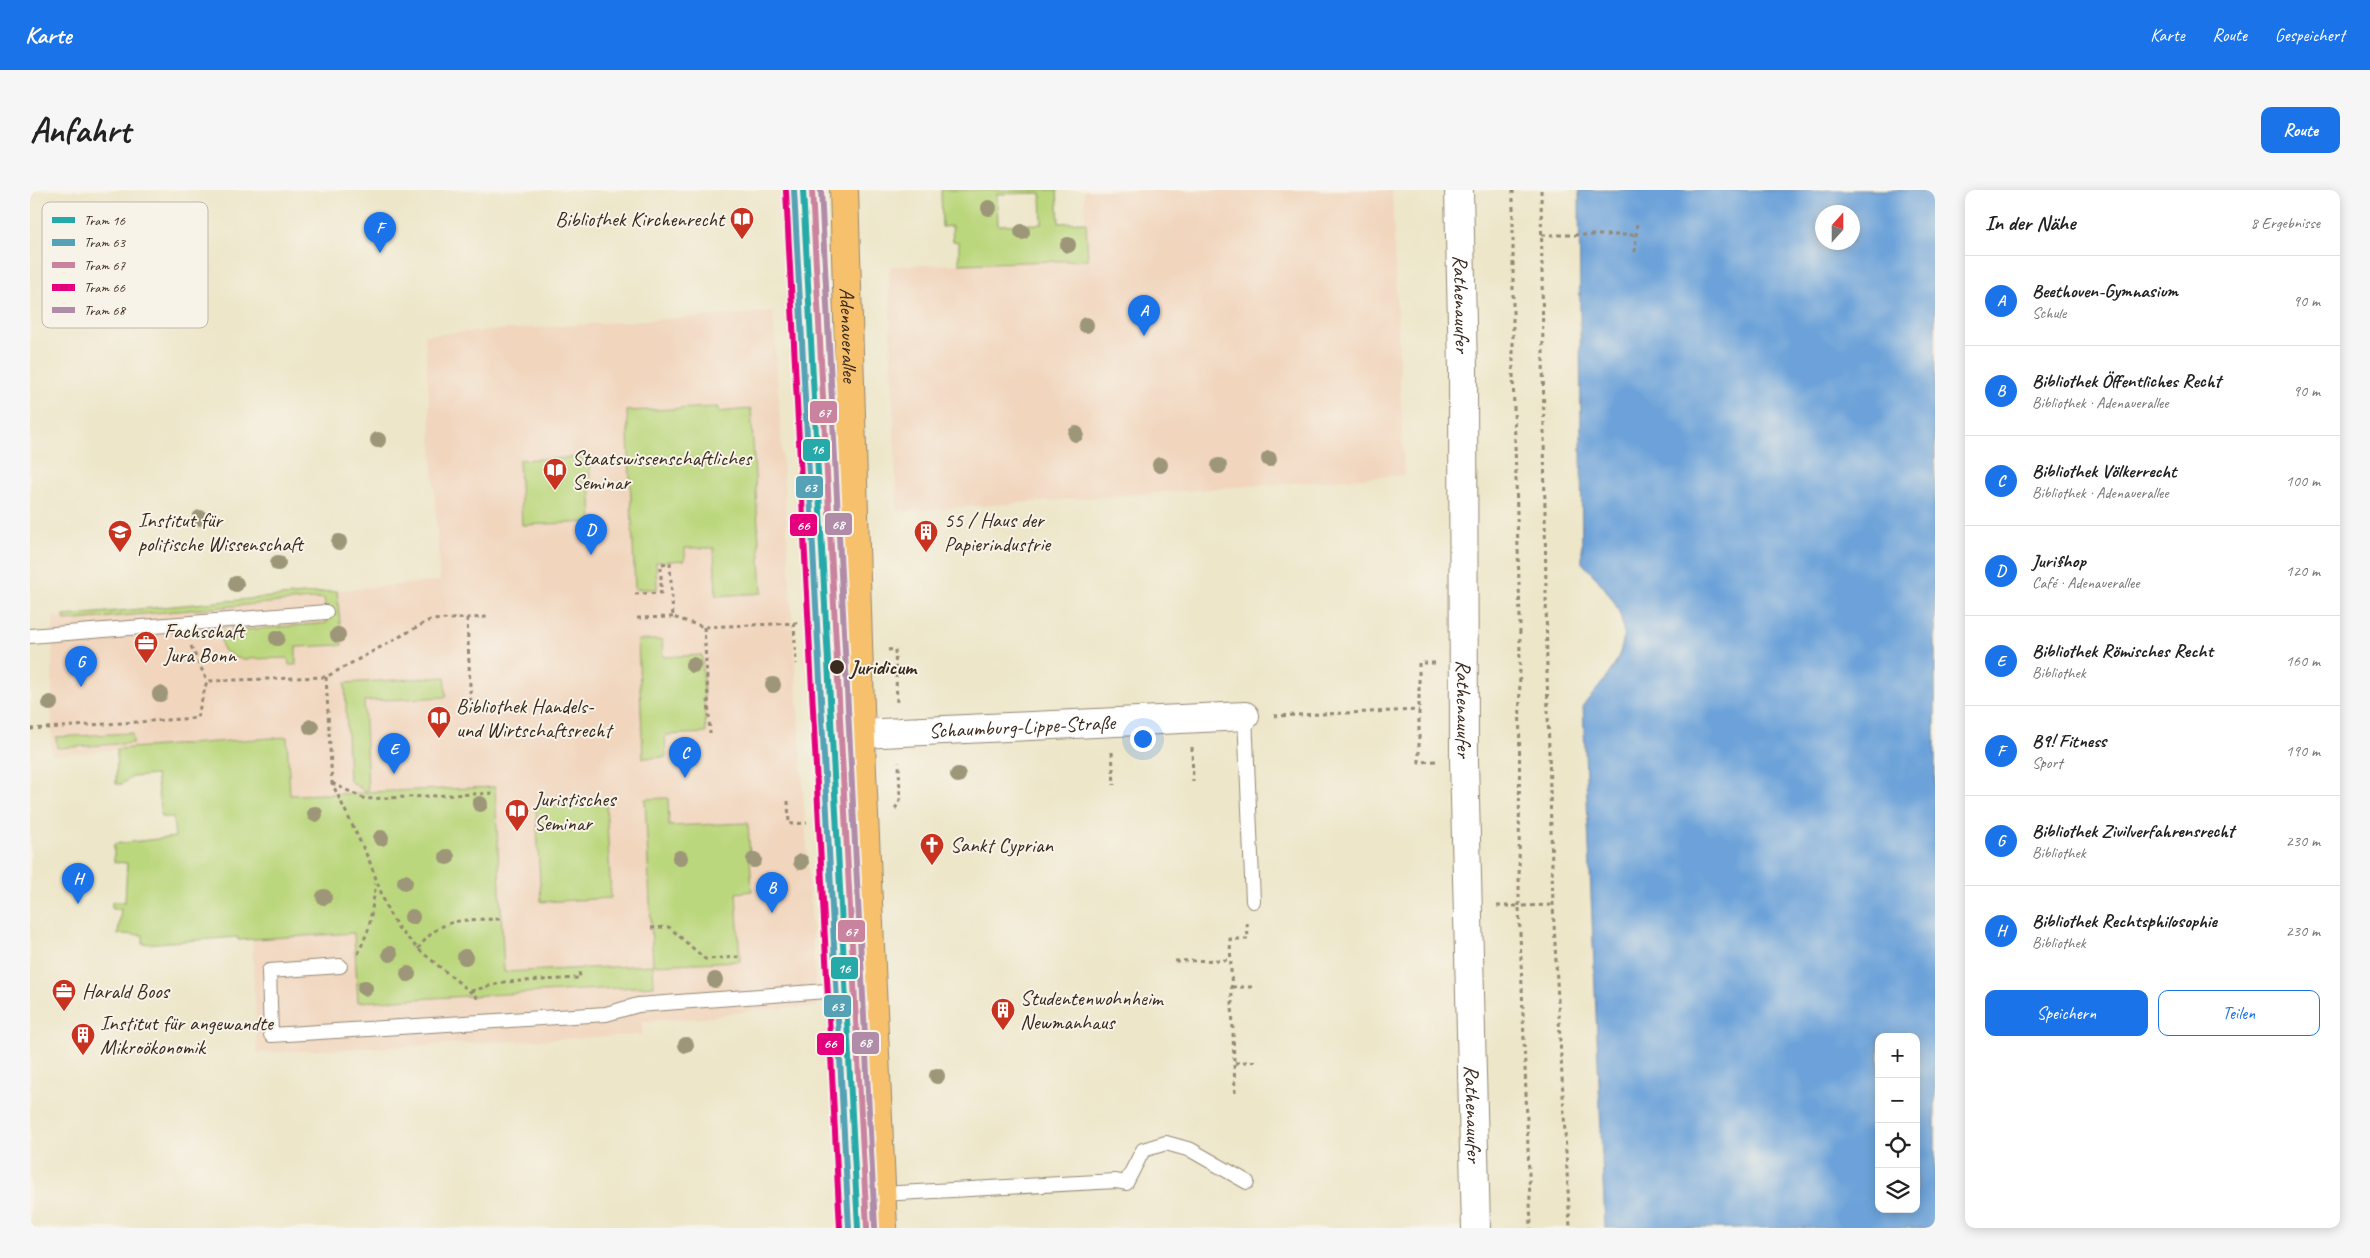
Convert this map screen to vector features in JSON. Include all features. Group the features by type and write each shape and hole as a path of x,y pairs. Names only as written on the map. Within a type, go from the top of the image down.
{"main road":[{"name":"Adenauerallee","path":"807,190 830,623 840,990 851,1228"},
{"name":"Adenauerallee","path":"844,190 860,734 883,1228"}],"street":[{"name":"Rathenauufer","path":"1459,190 1463,369 1464,760 1476,1228"},
{"name":"Schaumburg-Lippe-Straße","path":"860,734 1245,716"}],"lane":[{"path":"30,636 326,612"},
{"path":"1245,716 1253,900"},
{"path":"340,966 269,971 271,1035 606,1014 638,1005 840,990"},
{"path":"881,1194 1108,1181 1126,1183 1143,1150 1166,1143 1191,1150 1246,1182"}],"path":[{"path":"1512,190 1513,373 1520,619 1519,906 1531,1228"},
{"path":"1541,190 1547,673 1553,905 1570,1228"},
{"path":"1635,252 1637,221"},
{"path":"1542,235 1636,235"},
{"path":"635,594 661,593 661,564 670,564 673,617"},
{"path":"30,729 197,718 207,681 326,677 430,620 487,616"},
{"path":"636,618 673,617 704,627 830,623"},
{"path":"467,618 471,709"},
{"path":"794,623 796,664"},
{"path":"704,627 710,733"},
{"path":"1436,663 1419,663 1419,762 1437,761"},
{"path":"326,677 332,783 369,860 376,881 395,923 418,949 505,1020"},
{"path":"1303,715 1419,710"},
{"path":"332,783 365,799 495,793"},
{"path":"340,966 357,959 369,928 376,881"},
{"path":"1235,1094 1230,939 1248,939 1247,910 1253,900"},
{"path":"1467,906 1553,905"},
{"path":"418,949 428,934 443,925 458,921 501,919"},
{"path":"651,928 669,927 705,959 740,957"},
{"path":"1175,961 1231,960"},
{"path":"470,991 504,982 580,978 579,969"},
{"path":"1232,987 1255,987"},
{"path":"1235,1062 1259,1061"}],"shaded area":[{"path":"1084,190 1392,190 1404,475 897,512 889,284 890,266 1087,260"},
{"path":"773,312 817,1007 754,1010 705,1018 642,1021 642,1035 257,1053 252,938 354,933 294,882 287,737 51,755 53,617 440,581 425,335"}],"green space":[{"path":"941,190 1057,190 1059,223 1086,222 1088,260 959,264 959,242 953,241 952,226 942,227","holes":["1041,193 1042,224 998,225 997,194"]},
{"path":"718,407 718,412 751,409 762,593 716,596 714,548 685,548 685,560 656,562 657,589 635,589 627,411"},
{"path":"589,457 592,522 522,525 519,460"},
{"path":"337,591 342,645 296,647 296,665 289,665 288,658 236,658 223,650 219,632 327,623 324,598 65,621 64,616"},
{"path":"638,640 662,640 663,657 702,655 706,733 665,735 666,757 643,758"},
{"path":"445,677 446,697 364,701 368,792 495,787 504,972 653,965 654,986 358,1002 354,933 238,940 238,937 143,944 143,935 118,934 121,909 112,909 112,902 125,902 127,863 114,862 114,844 175,837 173,817 161,817 156,775 132,777 122,784 116,784 117,749 287,737 290,795 367,793 349,780 345,683"},
{"path":"132,733 133,743 57,748 56,737"},
{"path":"668,798 669,826 748,823 752,891 736,893 740,961 653,965 645,799"},
{"path":"606,803 611,898 541,902 536,807"}],"water":[{"path":"1579,190 1935,190 1935,1228 1605,1228 1583,705 1601,685 1613,666 1621,650 1623,633 1621,617 1613,600 1582,563"}],"tram line":[{"name":"63","path":"794,190 849,1228"},
{"name":"16","path":"803,190 858,1228"},
{"name":"67","path":"812,190 867,1228"},
{"name":"68","path":"821,190 875,1227"},
{"name":"66","path":"786,191 840,1228"}],"place":[{"name":"Bibliothek Kirchenrecht","path":"742,240"},
{"name":"B9! Fitness","path":"380,253"},
{"name":"Beethoven-Gymnasium","path":"1144,336"},
{"name":"Staatswissenschaftliches Seminar","path":"555,491"},
{"name":"Institut für politische Wissenschaft","path":"120,553"},
{"name":"55 / Haus der Papierindustrie","path":"926,553"},
{"name":"Juri§hop","path":"591,555"},
{"name":"Fachschaft Jura Bonn","path":"146,664"},
{"name":"Juridicum","path":"837,667"},
{"name":"Bibliothek Zivilverfahrensrecht","path":"81,687"},
{"name":"Bibliothek Handels- und Wirtschaftsrecht","path":"439,739"},
{"name":"Bibliothek Römisches Recht","path":"394,774"},
{"name":"Bibliothek Völkerrecht","path":"685,778"},
{"name":"Juristisches Seminar","path":"517,832"},
{"name":"Sankt Cyprian","path":"932,866"},
{"name":"Bibliothek Rechtsphilosophie","path":"78,904"},
{"name":"Bibliothek Öffentliches Recht","path":"772,913"},
{"name":"Harald Boos","path":"64,1012"},
{"name":"Studentenwohnheim Newmanhaus","path":"1003,1031"},
{"name":"Institut für angewandte Mikroökonomik","path":"83,1056"}]}
